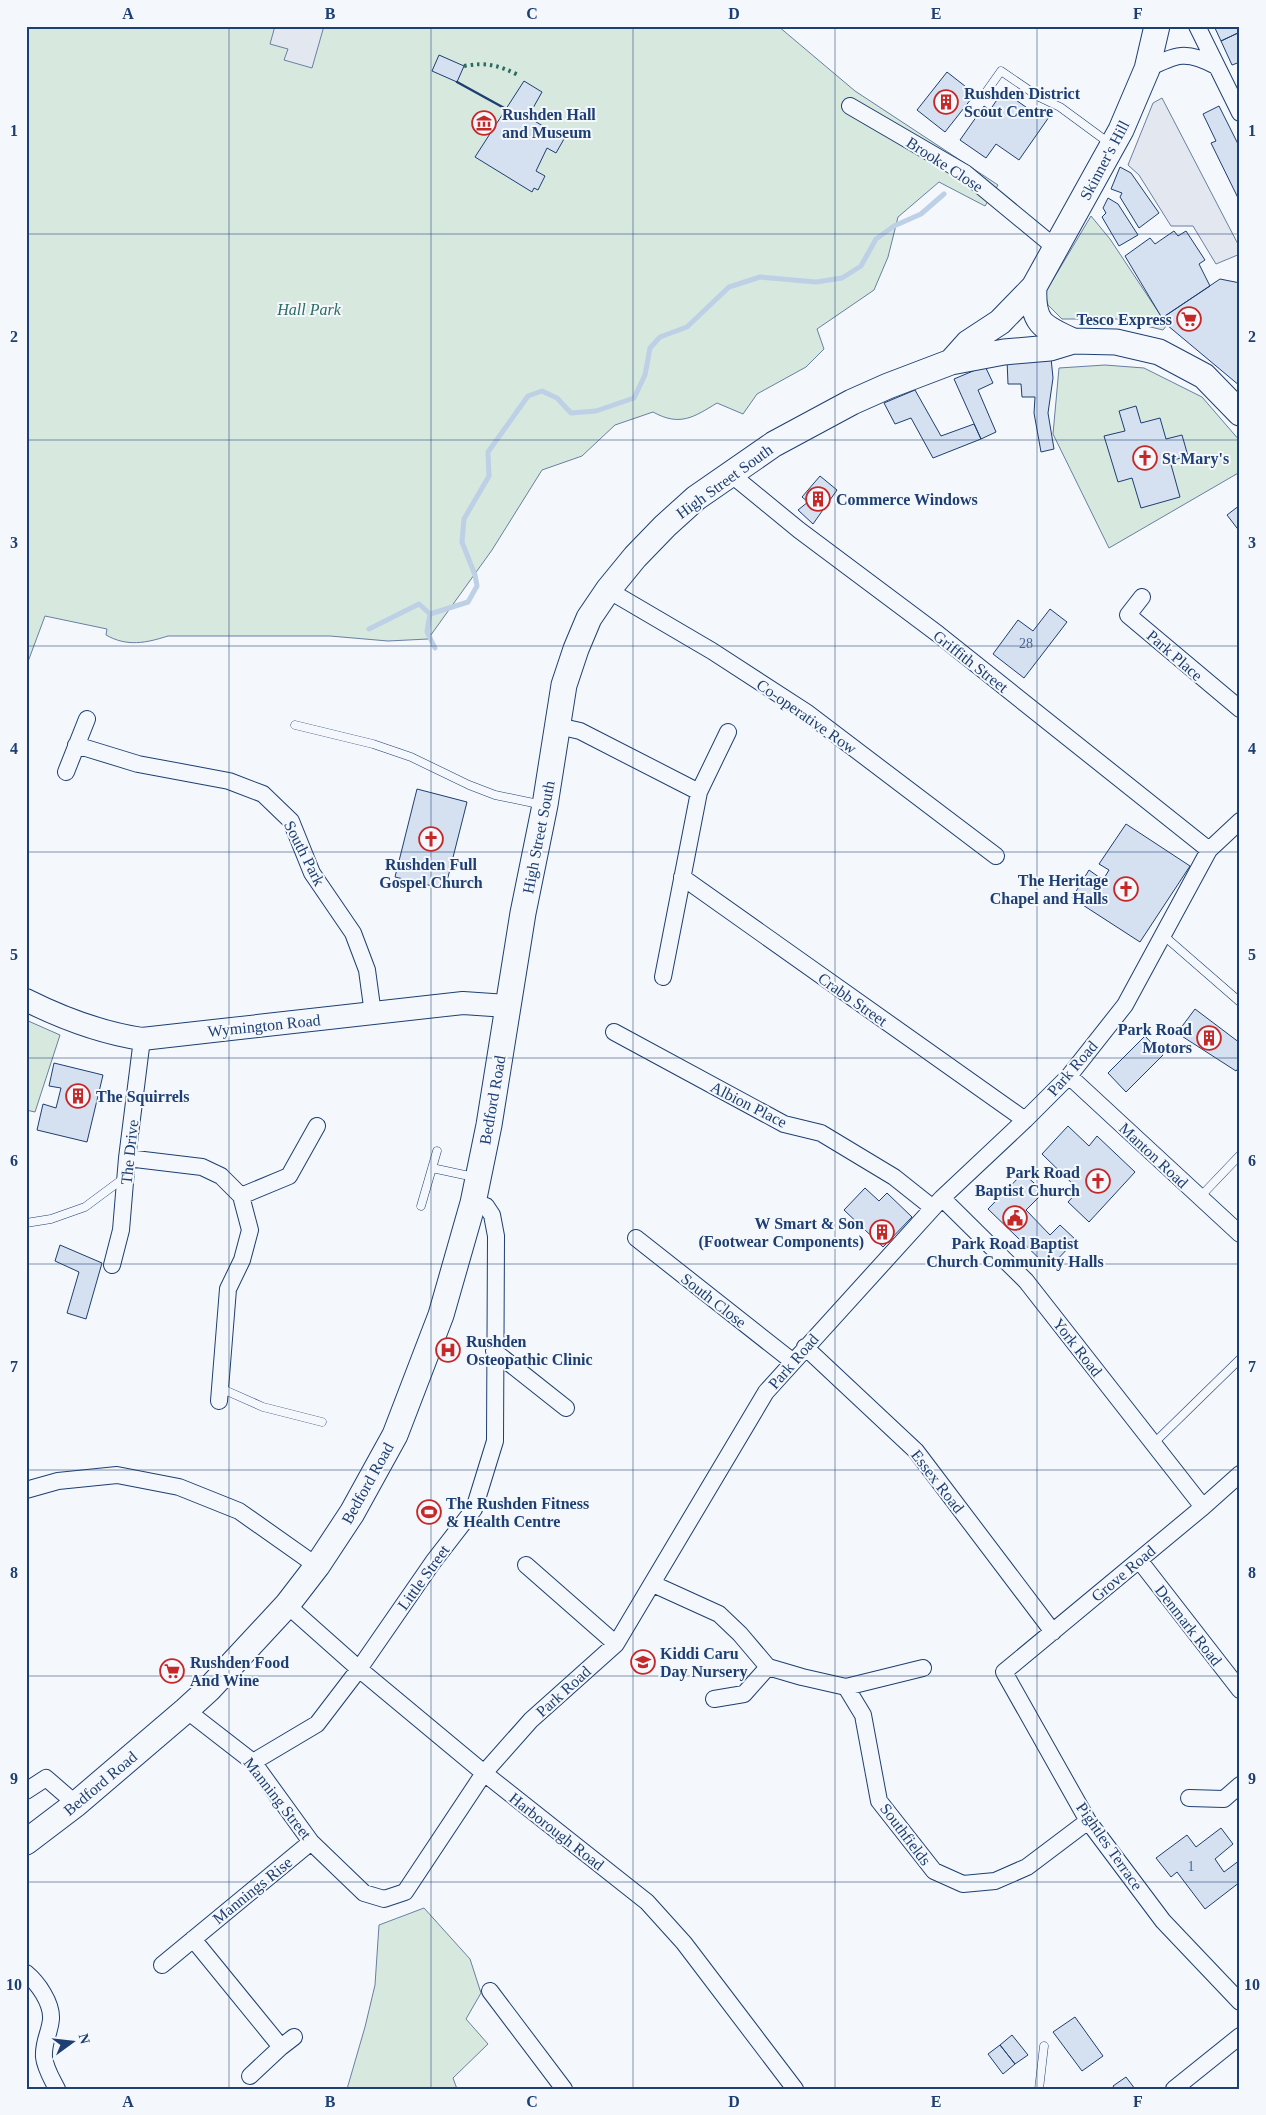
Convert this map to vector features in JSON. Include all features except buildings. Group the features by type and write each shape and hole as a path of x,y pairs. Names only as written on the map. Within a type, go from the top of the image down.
{"main road":[{"name":"Skinner's Hill","path":"951,362 968,344 1000,322 1034,287 1134,104 1147,69 1157,26"},
{"path":"1034,287 1033,307 1039,321 1052,332 1073,341 1116,342 1159,352 1204,376 1239,411"},
{"name":"High Street South","path":"508,1006 523,913 545,805 564,685 589,618 608,590 665,526 696,498 733,471 815,420 888,386 951,362 1004,352 1050,348 1073,341"},
{"name":"Bedford Road","path":"26,1842 76,1804 186,1710 287,1605 317,1566 352,1513 394,1435 441,1315 473,1203 489,1125 508,1006"}],"street":[{"path":"1197,26 1216,66"},
{"path":"1147,69 1182,55 1199,57 1216,66 1233,83 1240,113"},
{"name":"Brooke Close","path":"850,106 965,173 1057,248"},
{"name":"Griffith Street","path":"733,471 738,480 799,530 946,640 1210,850"},
{"name":"Co-operative Row","path":"608,590 712,652 806,712 996,856"},
{"name":"Park Place","path":"1142,597 1128,615 1240,709"},
{"path":"66,772 87,719"},
{"path":"558,726 580,730 699,792"},
{"path":"663,977 699,792 728,732"},
{"name":"South Park","path":"76,746 138,764 230,781 263,794 291,821 312,873 353,933 367,970 373,1014"},
{"name":"Park Road","path":"364,1894 384,1899 405,1892 484,1773 531,1720 616,1644 766,1392 938,1203 1069,1076 1125,1005 1210,850 1240,821"},
{"name":"Crabb Street","path":"682,877 1025,1120"},
{"name":"Wymington Road","path":"26,1000 49,1012 106,1031 142,1039 464,1003 508,1006"},
{"name":"Albion Place","path":"614,1032 784,1124 821,1134 938,1203"},
{"name":"The Drive","path":"112,1265 121,1230 127,1158 142,1039"},
{"name":"Manton Road","path":"1069,1076 1240,1234"},
{"path":"241,1196 289,1176 317,1126"},
{"path":"127,1158 202,1167 222,1176 241,1196 250,1230 242,1260 228,1289 219,1395"},
{"name":"Little Street","path":"253,1762 317,1724 433,1562 474,1509 495,1441 496,1236 492,1216 486,1206 473,1203"},
{"name":"York Road","path":"938,1203 1026,1281 1203,1507"},
{"name":"South Close","path":"636,1238 792,1362"},
{"name":"Essex Road","path":"805,1347 916,1451 1053,1632"},
{"path":"494,1351 566,1408"},
{"name":"Grove Road","path":"1004,1672 1240,1474"},
{"path":"26,1490 58,1481 117,1475 179,1487 239,1511 317,1566"},
{"name":"Denmark Road","path":"1139,1560 1240,1690"},
{"path":"526,1565 616,1644"},
{"path":"653,1584 719,1614 740,1634 768,1667 846,1687 923,1668"},
{"name":"Harborough Road","path":"287,1605 358,1669 484,1773 647,1902 684,1944 795,2089"},
{"path":"714,1700 744,1694 768,1667"},
{"name":"Pightles Terrace","path":"1004,1672 1088,1821 1163,1921 1240,2002"},
{"name":"Southfields","path":"846,1687 863,1715 879,1801 934,1871 963,1884 995,1881 1026,1867 1088,1821"},
{"name":"Manning Street","path":"186,1710 253,1762 311,1842 364,1894"},
{"path":"26,1791 46,1778 76,1804"},
{"path":"1189,1798 1224,1799 1240,1785"},
{"name":"Mannings Rise","path":"162,1965 311,1842"},
{"path":"193,1939 288,2042 250,2076"},
{"path":"26,1973 32,1977 49,2006 52,2018 46,2036 44,2059 57,2089"},
{"path":"490,1991 564,2089"},
{"path":"1174,2089 1240,2036"}],"lane":[{"path":"984,95 1001,71 1039,97 1060,107 1103,140 1113,145"},
{"path":"295,724 411,756 469,785 495,795 545,805"},
{"path":"1163,935 1240,1002"},
{"path":"421,1206 437,1151"},
{"path":"1200,1197 1240,1155"},
{"path":"432,1168 478,1178"},
{"path":"26,1223 51,1219 85,1207 126,1177"},
{"path":"1153,1444 1240,1359"},
{"path":"219,1395 322,1422"},
{"path":"1038,2089 1044,2046"}],"green space":[{"name":"Hall Park","path":"26,26 778,26 855,91 998,185 985,206 939,182 898,217 888,257 874,290 817,329 824,349 806,367 757,394 743,414 717,403 694,416 679,419 671,419 653,412 615,425 582,456 542,470 492,550 428,639 388,641 330,636 168,636 137,643 114,639 106,635 107,629 45,616 26,667"},
{"path":"1091,216 1110,239 1167,325 1163,330 1117,319 1062,319 1048,305 1045,293"},
{"path":"1105,365 1144,368 1202,397 1240,441 1240,472 1109,548 1053,434 1059,368"},
{"path":"26,1020 60,1035 35,1112 26,1110"},
{"path":"424,1908 470,1959 481,1993 466,2019 488,2044 453,2078 457,2089 347,2089 375,1985 379,1925"}],"shaded area":[{"path":"275,26 324,26 312,68 284,60 288,49 270,44"},
{"path":"1162,98 1240,248 1240,254 1216,264 1193,226 1171,226 1139,175 1128,165 1153,103"}],"waterway":[{"path":"369,629 419,604 430,614 468,602 477,586 475,575 462,542 464,519 489,476 488,452 528,396 542,391 557,398 571,413 596,411 634,398 645,375 650,348 660,337 687,327 729,287 760,277 816,282 842,278 861,266 876,239 894,226 921,214 944,194"},
{"path":"430,614 427,632 435,648"}],"hedge":[{"path":"464,66 492,65 518,75"}],"wall":[{"path":"457,82 506,109"}],"place":[{"name":"Rushden District Scout Centre","path":"946,102"},
{"name":"Rushden Hall and Museum","path":"484,123"},
{"name":"Tesco Express","path":"1189,319"},
{"name":"St Mary's","path":"1145,458"},
{"name":"Commerce Windows","path":"818,499"},
{"name":"Rushden Full Gospel Church","path":"431,839"},
{"name":"The Heritage Chapel and Halls","path":"1126,889"},
{"name":"Park Road Motors","path":"1209,1038"},
{"name":"The Squirrels","path":"78,1096"},
{"name":"Park Road Baptist Church","path":"1098,1181"},
{"name":"Park Road Baptist Church Community Halls","path":"1015,1218"},
{"name":"W Smart & Son (Footwear Components)","path":"882,1232"},
{"name":"Rushden Osteopathic Clinic","path":"448,1350"},
{"name":"The Rushden Fitness & Health Centre","path":"429,1512"},
{"name":"Kiddi Caru Day Nursery","path":"643,1662"},
{"name":"Rushden Food And Wine","path":"172,1671"}]}
